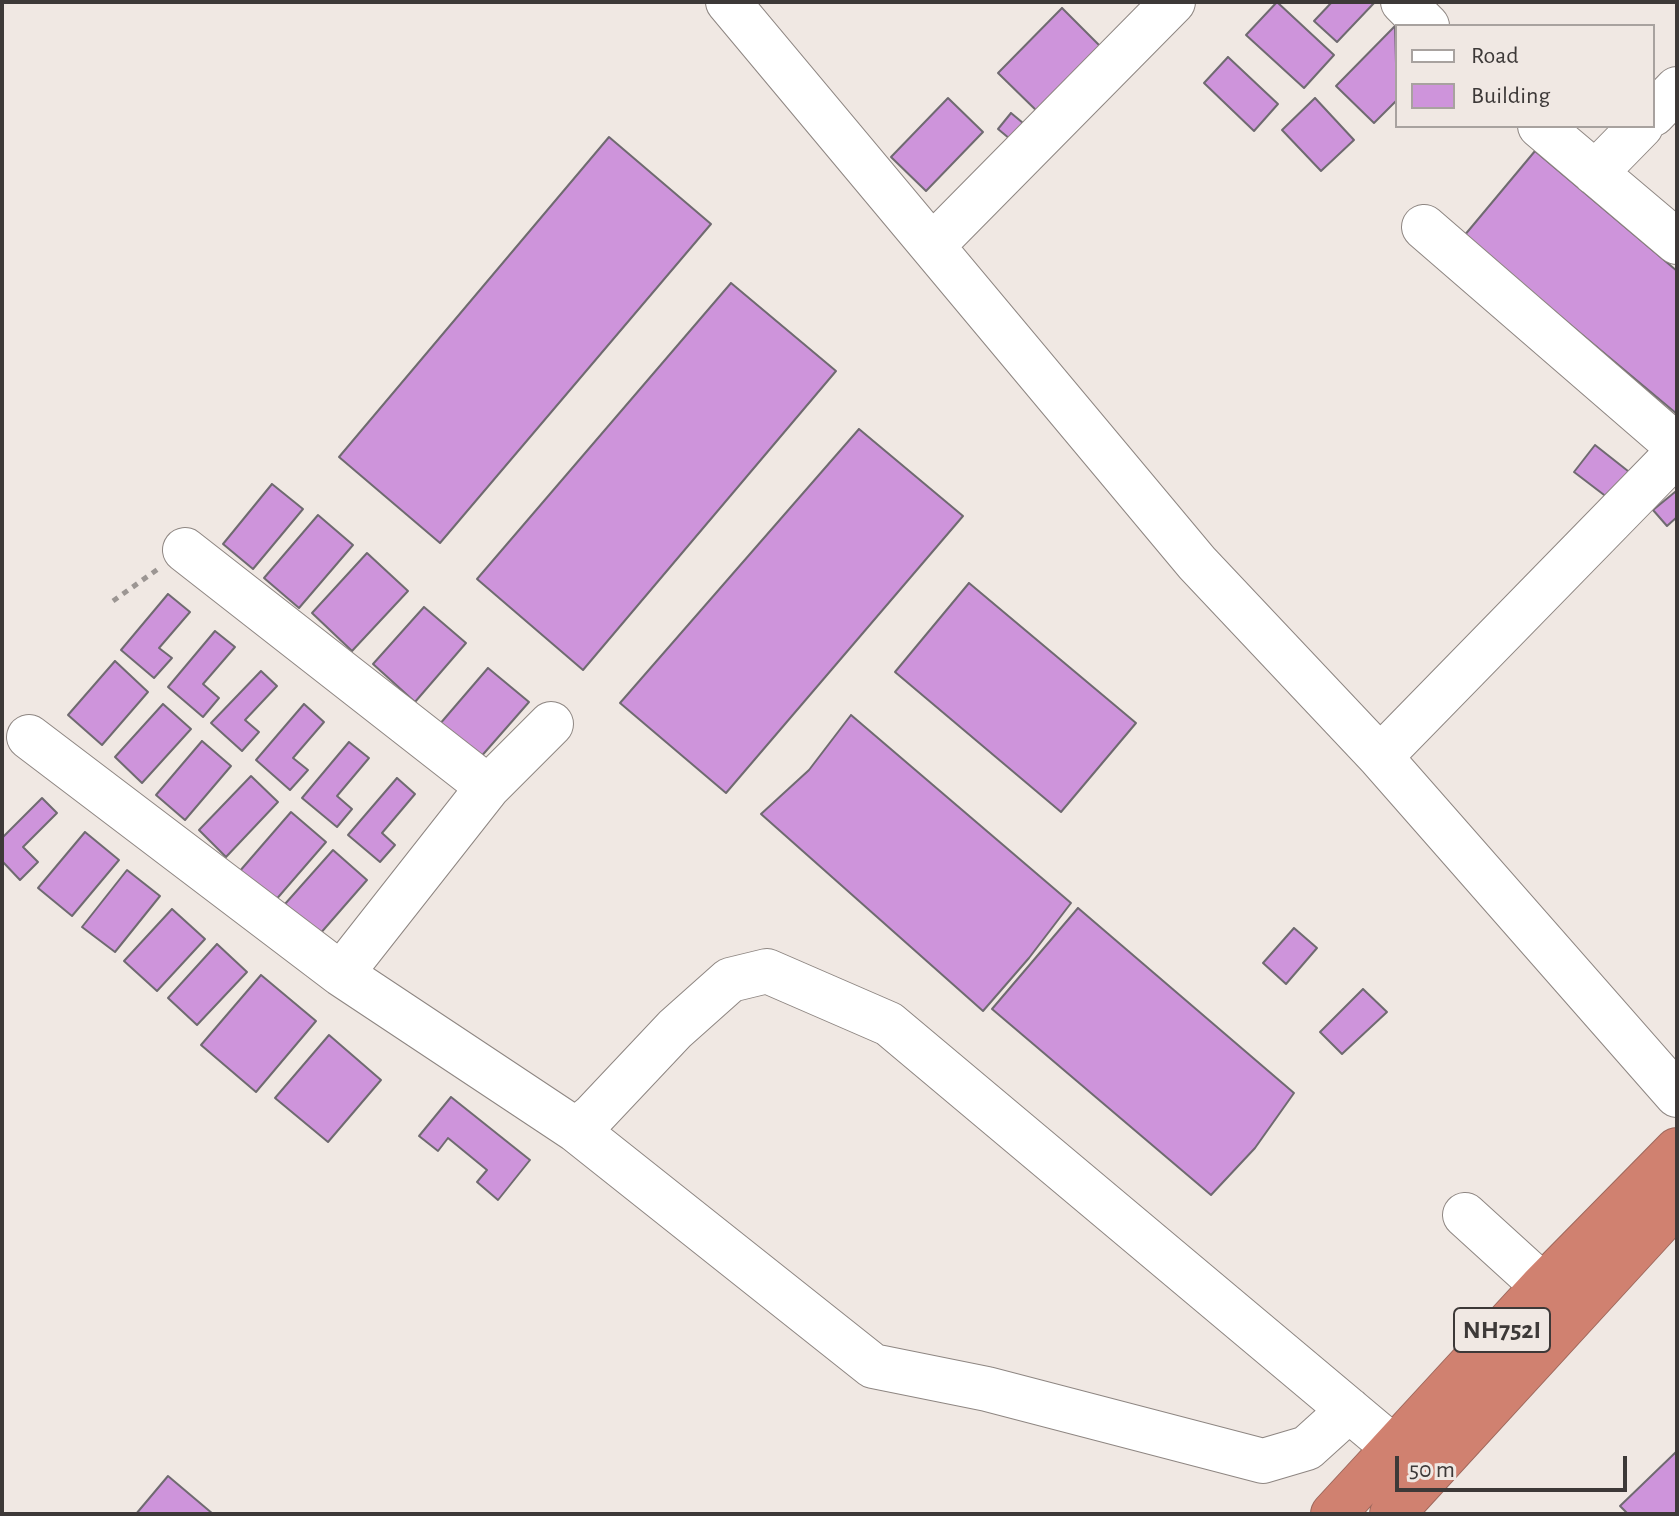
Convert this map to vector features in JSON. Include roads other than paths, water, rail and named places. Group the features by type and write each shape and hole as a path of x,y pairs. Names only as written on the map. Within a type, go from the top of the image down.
{"highway":[{"name":"NH752I","path":"1333,1514 1543,1286 1677,1150"},
{"name":"NH752I","path":"1392,1514 1677,1203"}],"street":[{"path":"728,2 1197,563 1380,757 1676,1091"},
{"path":"932,246 1173,2"},
{"path":"1403,2 1425,24"},
{"path":"1655,112 1677,89"},
{"path":"1542,128 1677,242"},
{"path":"1595,173 1639,128"},
{"path":"1424,227 1677,446"},
{"path":"1380,757 1677,453"},
{"path":"185,550 488,787"},
{"path":"341,974 488,787 551,724"},
{"path":"29,737 341,974 576,1130 873,1366 987,1389 1263,1461 1307,1448 1349,1410"},
{"path":"576,1130 675,1029 730,980 767,971 889,1024 1393,1447"},
{"path":"1465,1215 1543,1286"}]}
